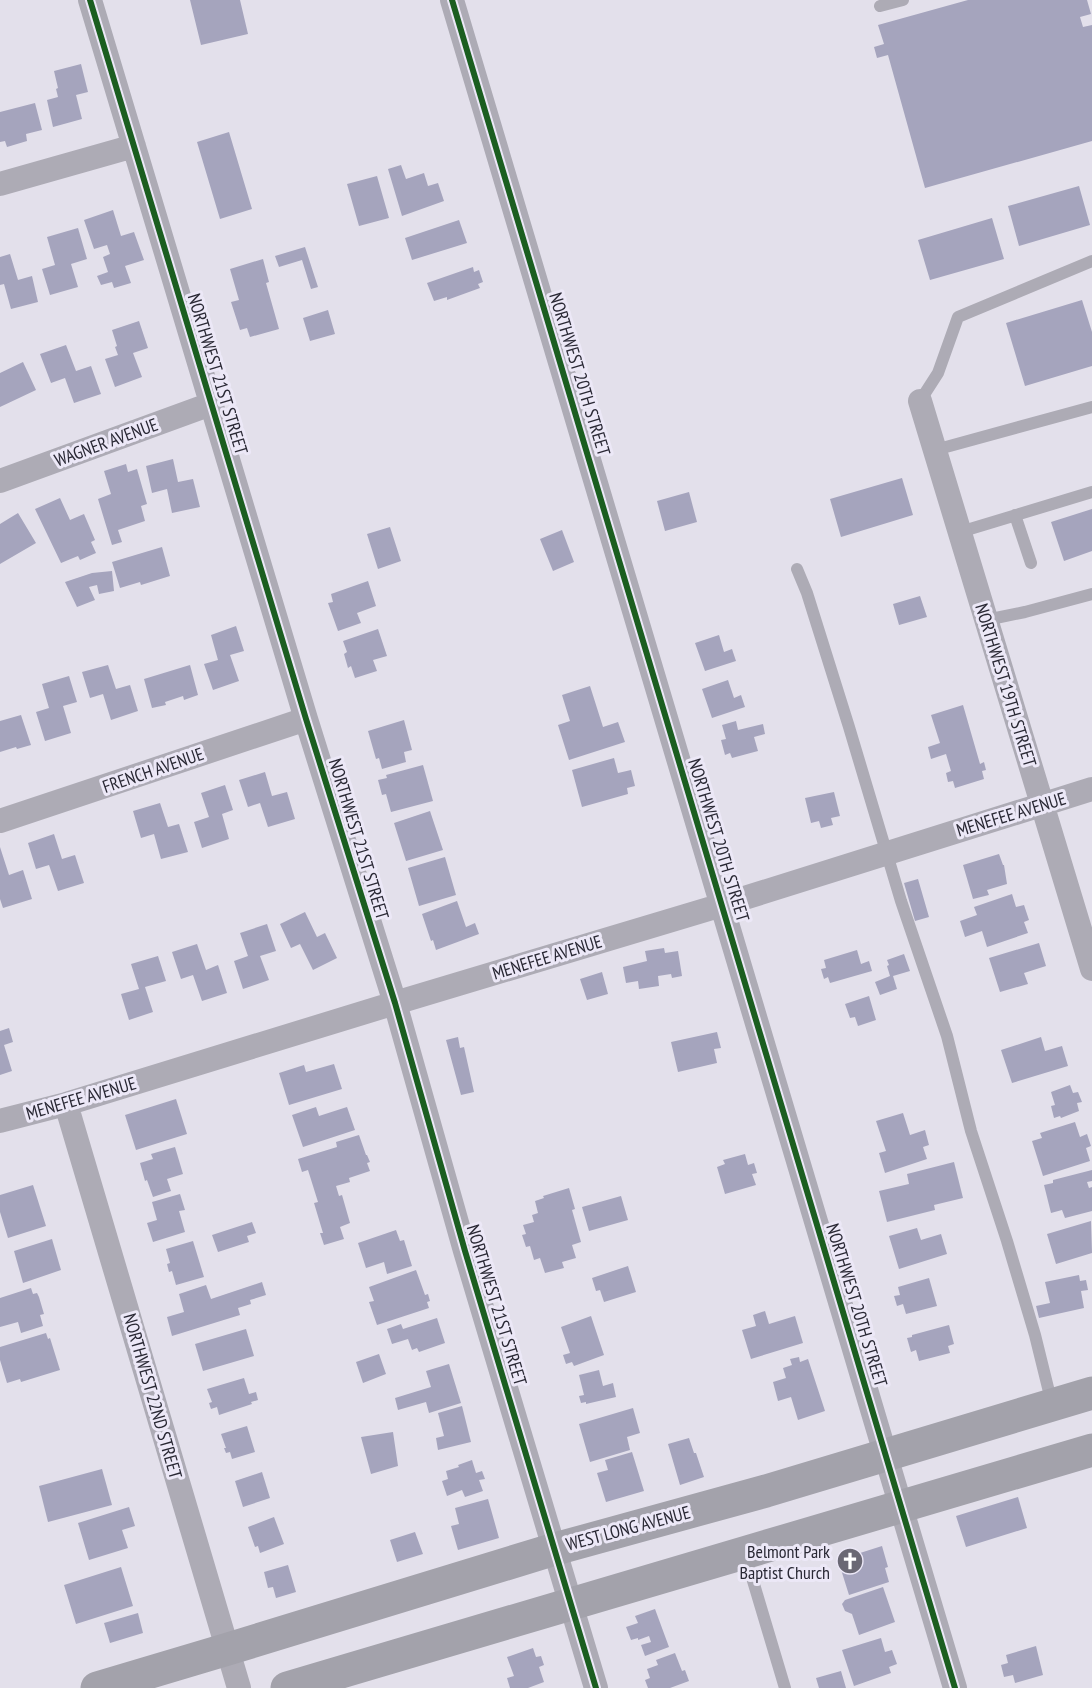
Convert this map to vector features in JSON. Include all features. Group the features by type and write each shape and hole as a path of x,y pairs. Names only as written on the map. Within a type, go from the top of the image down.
{"main road":[{"name":"WEST LONG AVENUE","path":"97,1688 555,1549 766,1491 1092,1393"},
{"path":"286,1688 1092,1450"}],"street":[{"name":"NORTHWEST 21ST STREET","path":"90,0 306,718 395,1003 469,1262 596,1688"},
{"name":"NORTHWEST 20TH STREET","path":"452,0 956,1688"},
{"path":"0,184 134,146"},
{"name":"NORTHWEST 19TH STREET","path":"920,401 1092,969"},
{"name":"WAGNER AVENUE","path":"0,481 211,404"},
{"name":"FRENCH AVENUE","path":"0,821 306,718"},
{"name":"MENEFEE AVENUE","path":"0,1121 66,1104 722,905 1092,789"},
{"name":"NORTHWEST 22ND STREET","path":"66,1104 239,1688"}],"lane":[{"path":"880,6 903,0"},
{"path":"920,401 938,373 958,317 1092,261"},
{"path":"935,450 1092,407"},
{"path":"960,532 1092,492"},
{"path":"1015,515 1031,563"},
{"path":"797,569 824,647 901,901 947,1036 971,1131 1007,1241 1053,1405"},
{"path":"986,620 1092,594"},
{"path":"745,1553 784,1688"}],"building":[{"path":"190,0 240,0 248,34 201,45"},
{"path":"968,0 1087,0 1091,14 1080,17 1083,27 1092,25 1092,141 925,188 888,55 877,58 874,47 884,44 878,25"},
{"path":"81,64 88,92 76,95 82,119 53,127 47,100 58,97 54,71"},
{"path":"35,103 42,130 26,134 27,141 7,147 5,141 0,142 0,112"},
{"path":"229,132 252,209 220,219 197,142"},
{"path":"401,165 406,179 424,173 428,186 438,183 444,201 402,216 388,169"},
{"path":"377,176 389,218 359,226 347,184"},
{"path":"1079,186 1090,225 1019,246 1008,206"},
{"path":"113,210 121,236 134,232 144,260 125,266 131,283 114,288 112,282 101,285 97,276 108,272 103,257 110,254 107,245 94,249 84,220"},
{"path":"992,218 1004,259 930,280 918,240"},
{"path":"459,220 467,243 412,260 405,238"},
{"path":"78,228 87,259 71,264 78,287 50,295 42,269 55,265 47,237"},
{"path":"305,247 318,287 311,289 302,260 279,267 275,256"},
{"path":"10,254 18,280 32,276 38,302 11,309 4,284 0,285 0,257"},
{"path":"263,259 269,282 266,283 279,329 250,337 247,328 240,330 231,302 239,300 230,269"},
{"path":"473,267 474,272 479,270 483,282 478,284 480,288 447,300 447,297 434,301 427,283"},
{"path":"1082,300 1092,332 1092,366 1025,386 1006,323"},
{"path":"328,310 335,334 310,341 303,318"},
{"path":"139,321 148,348 133,353 142,377 115,387 105,359 118,355 112,330"},
{"path":"66,345 76,371 91,366 101,394 74,403 65,378 51,383 40,354"},
{"path":"23,362 36,390 0,407 0,373"},
{"path":"173,459 178,482 193,479 200,507 172,513 167,489 152,493 146,466"},
{"path":"126,464 128,472 137,469 147,504 141,506 145,521 118,530 122,542 112,545 98,499 111,494 104,471"},
{"path":"902,478 913,515 841,537 830,499"},
{"path":"689,492 697,522 665,531 657,501"},
{"path":"60,498 70,520 84,514 95,540 91,542 96,553 80,560 78,556 61,563 35,509"},
{"path":"1092,509 1092,551 1064,561 1051,522"},
{"path":"18,513 36,543 0,564 0,524"},
{"path":"390,527 401,561 378,569 367,534"},
{"path":"562,530 574,562 553,571 540,539"},
{"path":"162,547 170,576 141,585 140,582 120,588 112,562"},
{"path":"112,571 114,591 99,594 97,585 89,587 95,600 77,607 65,582 92,573"},
{"path":"368,581 376,606 357,613 361,623 338,631 328,603 333,602 331,594"},
{"path":"920,596 927,617 899,625 893,604"},
{"path":"236,626 244,651 230,655 239,681 213,690 204,664 218,660 211,635"},
{"path":"378,629 387,656 373,660 377,671 355,678 351,666 348,668 344,654 347,652 343,641"},
{"path":"719,635 724,652 732,649 736,661 705,671 695,643"},
{"path":"108,665 116,689 130,685 138,711 111,720 103,694 90,698 82,672"},
{"path":"190,665 198,695 184,700 183,696 165,702 166,705 152,708 144,679"},
{"path":"69,676 77,702 63,706 71,733 45,741 36,712 49,708 42,684"},
{"path":"728,680 734,698 741,695 745,707 712,718 702,689"},
{"path":"590,686 603,727 618,722 625,742 569,760 558,725 570,721 562,695"},
{"path":"963,705 980,764 984,762 986,770 982,771 984,779 955,788 953,781 948,782 946,773 951,771 946,754 931,759 928,747 940,743 931,715"},
{"path":"21,715 31,745 0,752 0,721"},
{"path":"404,720 412,750 404,752 406,762 382,769 379,758 376,759 368,731"},
{"path":"736,721 738,730 763,724 765,734 754,737 758,751 732,758 730,753 725,755 721,740 726,739 722,725"},
{"path":"614,758 618,773 631,770 635,786 627,788 628,794 582,807 572,770"},
{"path":"423,765 433,801 391,812 386,794 382,795 378,780 387,778 386,775"},
{"path":"265,772 272,796 287,792 295,819 268,827 260,803 248,807 239,780"},
{"path":"225,785 233,810 222,814 229,839 202,848 194,822 209,817 201,793"},
{"path":"834,792 840,816 831,818 833,825 821,828 819,821 811,823 805,798"},
{"path":"160,803 168,827 179,824 188,852 161,859 154,834 141,838 133,811"},
{"path":"430,811 443,850 406,861 394,823"},
{"path":"54,834 62,859 75,855 84,883 58,891 49,865 36,869 28,843"},
{"path":"0,847 9,875 23,870 32,899 3,908 0,899"},
{"path":"999,854 1004,865 1007,884 987,890 989,895 973,899 963,865"},
{"path":"445,857 456,895 419,906 408,868"},
{"path":"918,879 929,917 915,921 904,883"},
{"path":"1012,894 1016,907 1024,905 1029,920 1024,922 1028,933 987,947 982,931 965,937 960,921 977,915 974,907"},
{"path":"457,901 466,927 475,923 479,934 436,950 422,914"},
{"path":"305,912 317,937 325,933 337,958 313,970 300,944 291,948 280,924"},
{"path":"267,924 276,951 260,956 269,980 243,989 234,961 248,956 240,933"},
{"path":"1039,943 1046,966 1024,973 1028,984 1000,992 989,958"},
{"path":"197,944 206,970 218,965 227,993 202,1001 193,975 181,979 172,952"},
{"path":"664,948 665,953 678,951 682,976 672,978 671,974 658,976 659,986 639,989 638,981 626,983 623,967 647,961 645,951"},
{"path":"857,950 861,964 869,961 872,971 830,983 828,977 824,979 821,969 826,968 824,960"},
{"path":"904,954 910,971 893,976 897,989 880,995 875,982 890,976 887,960"},
{"path":"158,956 166,981 145,987 153,1012 129,1020 121,994 139,989 131,964"},
{"path":"602,972 608,994 587,1000 580,979"},
{"path":"869,996 876,1020 858,1026 855,1017 850,1018 845,1004"},
{"path":"9,1028 13,1042 4,1045 12,1071 0,1075 0,1031"},
{"path":"717,1032 721,1048 714,1049 717,1063 678,1072 671,1042"},
{"path":"458,1037 460,1048 464,1047 474,1092 461,1095 446,1040"},
{"path":"1041,1037 1045,1051 1062,1046 1068,1066 1012,1083 1001,1050"},
{"path":"334,1064 342,1089 289,1105 279,1073 304,1065 306,1072"},
{"path":"1070,1085 1073,1093 1078,1092 1082,1102 1077,1103 1079,1111 1061,1118 1060,1116 1054,1118 1051,1106 1055,1105 1051,1092"},
{"path":"176,1099 187,1134 136,1150 125,1115"},
{"path":"316,1107 319,1116 347,1107 355,1130 303,1147 292,1115"},
{"path":"903,1113 910,1135 925,1130 929,1145 923,1147 927,1159 885,1173 879,1153 886,1151 876,1121"},
{"path":"1075,1122 1080,1137 1087,1134 1091,1146 1086,1148 1090,1161 1043,1176 1032,1141 1042,1138 1040,1133"},
{"path":"359,1135 370,1162 367,1163 370,1171 349,1178 350,1182 336,1186 339,1196 342,1195 350,1223 340,1227 344,1239 324,1245 320,1233 323,1233 314,1203 318,1202 308,1170 302,1172 298,1159 337,1147 336,1142"},
{"path":"175,1147 183,1174 167,1179 171,1191 153,1197 140,1163 153,1159 151,1154"},
{"path":"745,1154 748,1165 754,1163 757,1173 752,1174 756,1185 725,1194 717,1167 725,1164 723,1160"},
{"path":"954,1162 963,1198 934,1205 935,1210 887,1222 879,1191 909,1184 907,1174"},
{"path":"1092,1170 1092,1181 1087,1182 1089,1188 1092,1187 1092,1211 1065,1218 1062,1210 1051,1213 1044,1185 1053,1183 1053,1180"},
{"path":"33,1185 46,1226 8,1238 0,1212 0,1195"},
{"path":"569,1188 575,1209 572,1210 581,1242 572,1245 576,1258 562,1262 564,1268 545,1273 540,1258 534,1260 530,1246 526,1247 522,1235 526,1234 523,1225 534,1222 532,1215 538,1213 535,1201 544,1198 543,1196"},
{"path":"180,1194 185,1210 179,1211 185,1232 153,1242 147,1223 157,1220 152,1202"},
{"path":"621,1196 628,1220 589,1231 582,1207"},
{"path":"1091,1221 1092,1253 1056,1264 1047,1234"},
{"path":"252,1222 256,1233 247,1236 249,1242 218,1252 212,1235"},
{"path":"917,1228 921,1240 941,1234 947,1254 899,1269 889,1236"},
{"path":"396,1230 400,1241 404,1240 412,1266 387,1274 384,1262 366,1268 358,1243"},
{"path":"52,1239 61,1270 23,1283 14,1251"},
{"path":"193,1241 204,1277 176,1285 172,1271 169,1272 167,1264 170,1263 166,1249"},
{"path":"628,1266 636,1292 604,1302 600,1290 596,1291 592,1278"},
{"path":"416,1270 425,1295 428,1294 429,1308 377,1325 369,1302 374,1301 369,1287"},
{"path":"1079,1275 1080,1281 1086,1280 1088,1290 1081,1291 1084,1308 1039,1318 1036,1306 1050,1303 1045,1282"},
{"path":"929,1278 937,1306 906,1314 903,1304 897,1306 894,1296 900,1295 898,1287"},
{"path":"262,1282 266,1295 250,1300 251,1304 238,1308 240,1315 172,1336 167,1317 184,1312 179,1294 206,1285 211,1299"},
{"path":"31,1288 33,1294 37,1293 39,1297 44,1314 40,1315 43,1326 21,1333 18,1322 0,1327 0,1298"},
{"path":"765,1311 769,1324 795,1316 803,1343 751,1359 742,1330 756,1326 753,1315"},
{"path":"591,1316 604,1355 574,1366 572,1362 566,1364 563,1355 570,1353 561,1327"},
{"path":"437,1318 445,1343 419,1352 417,1348 412,1350 408,1339 392,1344 387,1329 401,1324 403,1329"},
{"path":"949,1325 954,1344 948,1346 950,1353 919,1361 916,1350 911,1352 907,1338"},
{"path":"246,1329 254,1356 203,1371 195,1344"},
{"path":"46,1333 48,1339 50,1338 60,1370 21,1382 20,1379 7,1383 0,1360 0,1347"},
{"path":"379,1354 386,1374 363,1383 356,1362"},
{"path":"799,1357 800,1362 808,1359 825,1411 798,1420 791,1397 778,1401 773,1382 786,1378 783,1368 792,1365 790,1359"},
{"path":"449,1364 461,1403 429,1413 426,1402 398,1410 395,1398 431,1387 426,1371"},
{"path":"599,1370 603,1386 613,1383 616,1397 586,1404 586,1402 581,1403 579,1396 584,1395 579,1375"},
{"path":"244,1378 249,1394 256,1392 258,1400 219,1415 217,1407 211,1409 209,1403 212,1402 207,1389"},
{"path":"462,1406 471,1442 438,1450 436,1438 444,1436 438,1413"},
{"path":"633,1408 640,1433 627,1437 630,1450 590,1462 579,1424"},
{"path":"247,1426 255,1452 232,1459 230,1452 226,1453 221,1434"},
{"path":"393,1432 398,1466 371,1474 361,1437"},
{"path":"689,1438 704,1477 680,1485 668,1444"},
{"path":"632,1452 644,1491 606,1502 597,1473 608,1470 605,1460"},
{"path":"472,1460 476,1473 482,1471 485,1479 479,1480 483,1491 465,1497 462,1490 447,1496 442,1481 448,1479 446,1471"},
{"path":"102,1469 112,1505 48,1522 39,1486"},
{"path":"262,1472 270,1498 243,1507 235,1481"},
{"path":"1018,1497 1027,1528 966,1547 956,1516"},
{"path":"488,1499 499,1538 458,1550 451,1526 459,1524 455,1508"},
{"path":"129,1507 135,1526 122,1530 128,1548 89,1560 78,1523"},
{"path":"274,1517 284,1544 260,1553 258,1546 255,1547 248,1527"},
{"path":"415,1532 423,1554 397,1562 390,1540"},
{"path":"882,1546 888,1567 885,1568 889,1582 849,1595 838,1560"},
{"path":"288,1565 296,1592 276,1598 273,1587 268,1588 264,1572"},
{"path":"121,1567 133,1606 76,1624 64,1585"},
{"path":"883,1587 895,1622 859,1635 852,1614 845,1611 842,1604 845,1600"},
{"path":"655,1609 669,1647 645,1656 641,1645 651,1642 649,1636 631,1640 626,1627 638,1623 635,1616"},
{"path":"138,1613 143,1633 110,1643 104,1623"},
{"path":"881,1638 885,1652 892,1650 897,1664 889,1667 891,1673 854,1686 842,1650"},
{"path":"1036,1646 1043,1675 1015,1683 1013,1675 1004,1677 1001,1665 1008,1663 1006,1655"},
{"path":"533,1648 536,1657 541,1656 544,1665 539,1667 544,1682 528,1688 510,1688 507,1678 514,1676 507,1657"},
{"path":"675,1653 689,1681 670,1688 648,1688 645,1680 650,1678 647,1669 658,1665 656,1660"},
{"path":"841,1671 846,1688 819,1688 816,1678"}],"cycle path":[{"path":"90,0 306,719 395,1003 465,1251 596,1688"},
{"path":"452,0 955,1688"}],"place":[{"name":"Belmont Park Baptist Church","path":"850,1561"}]}
